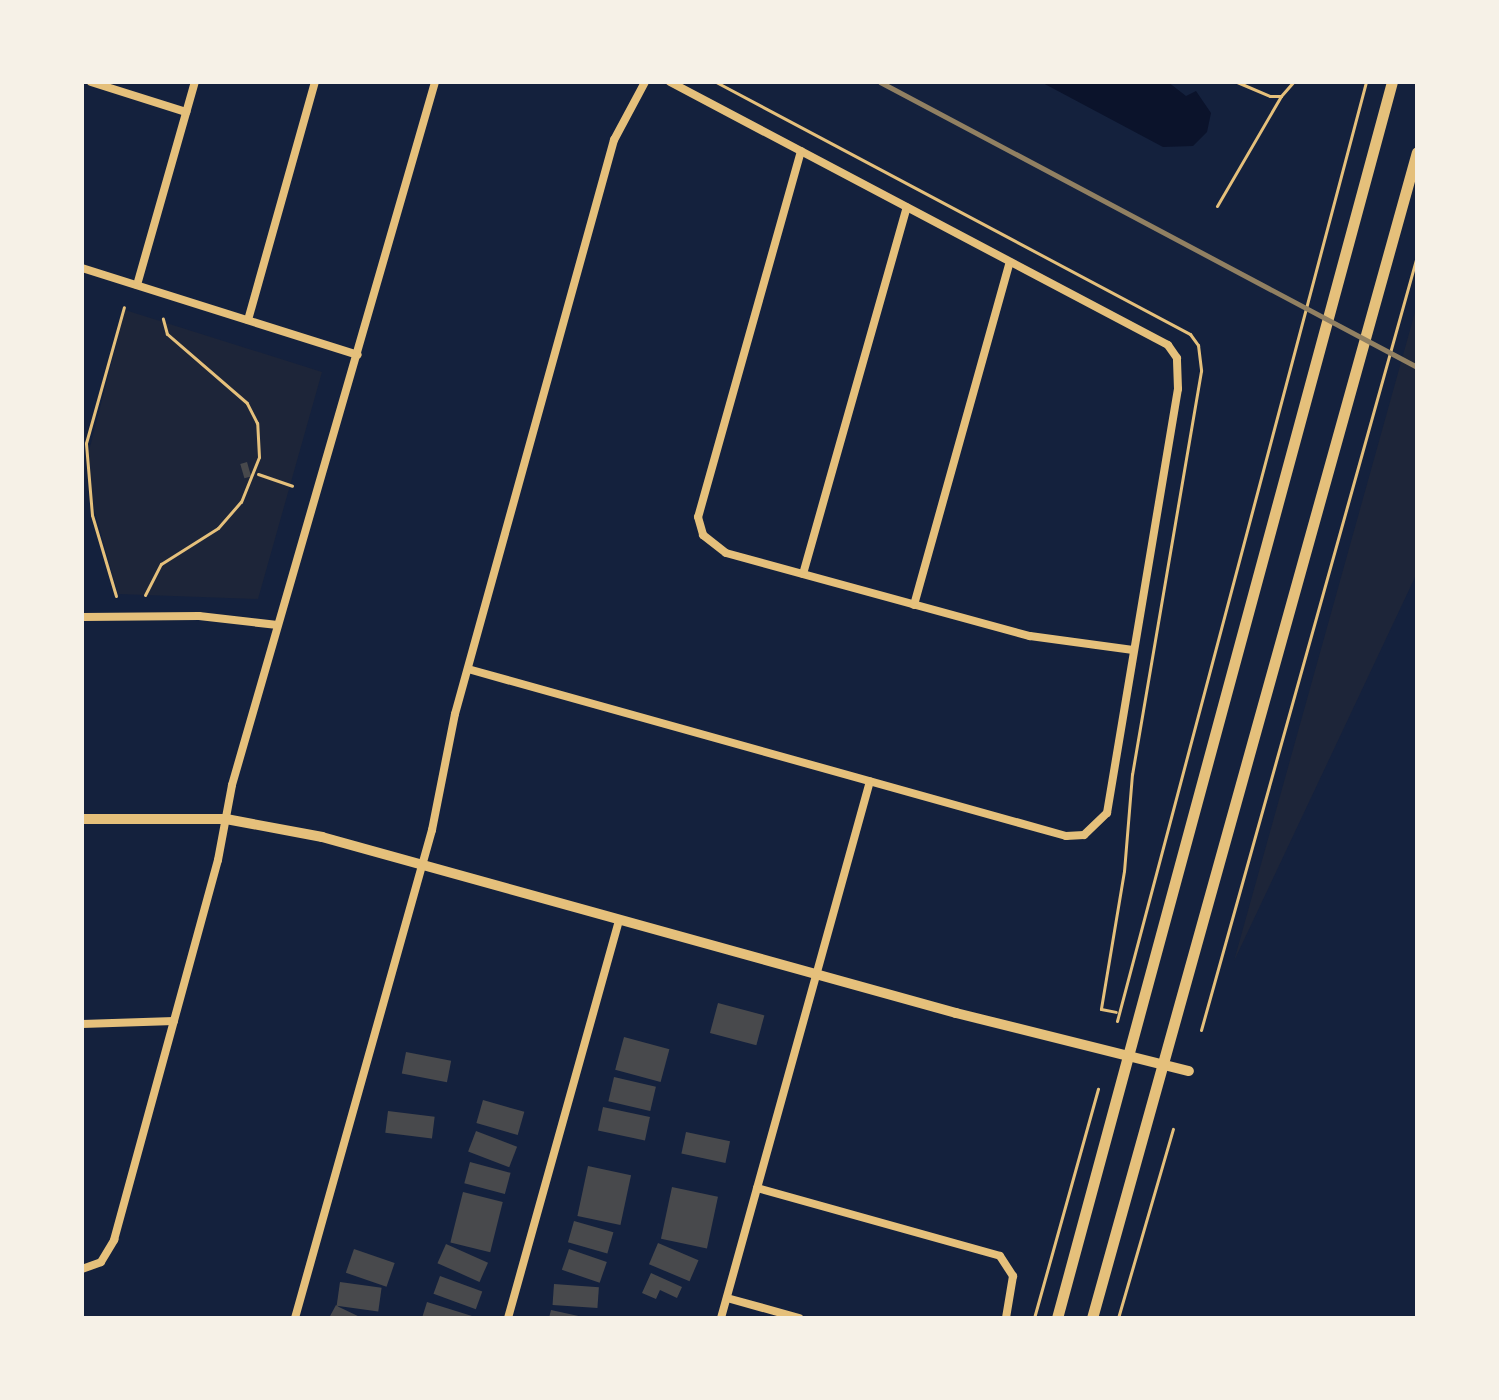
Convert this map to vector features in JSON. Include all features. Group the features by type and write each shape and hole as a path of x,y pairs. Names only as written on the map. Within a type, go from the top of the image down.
{"main road":[{"path":"1057,1318 1313,361 1392,82"},
{"path":"1092,1318 1417,152"}],"street":[{"path":"91,82 186,112"},
{"path":"137,285 195,82"},
{"path":"248,320 315,82"},
{"path":"82,1269 101,1262 114,1240 277,625 435,82"},
{"path":"295,1318 421,864 468,669 614,140 645,82"},
{"path":"468,669 1066,836 1084,835 1107,813 1178,389 1177,358 1168,345 670,82"},
{"path":"801,151 698,517 713,547 1030,636 1133,650"},
{"path":"803,574 907,207"},
{"path":"914,605 1010,262"},
{"path":"82,268 358,355"},
{"path":"82,617 199,616 277,625"},
{"path":"721,1318 870,781"},
{"path":"82,819 226,819 322,837 816,975 1189,1071"},
{"path":"508,1318 619,920"},
{"path":"82,1024 174,1021"},
{"path":"757,1188 1000,1256 1013,1276 1006,1318"},
{"path":"727,1298 799,1318"}],"path":[{"path":"716,82 1190,334 1198,345 1201,371 1132,774 1124,871 1101,1009 1116,1012"},
{"path":"1237,82 1270,96 1281,96"},
{"path":"1217,206 1281,96 1293,82"},
{"path":"1117,1021 1116,1012 1366,82"},
{"path":"1201,1030 1417,256"},
{"path":"116,596 92,515 86,443 124,307"},
{"path":"145,595 153,571 218,528 256,474 259,433 252,412 220,375 167,334 163,319"},
{"path":"256,474 292,486"},
{"path":"1034,1318 1098,1089"},
{"path":"1118,1318 1173,1129"}],"shaded area":[{"path":"1041,82 1168,82 1186,96 1196,91 1211,113 1207,132 1193,146 1163,147"},
{"path":"1417,305 1417,573 1234,961"},
{"path":"125,310 322,372 258,599 118,594 91,498 89,451"}],"building":[{"path":"247,462 251,476 244,478 240,464"},
{"path":"718,1003 764,1015 756,1045 710,1033"},
{"path":"624,1037 669,1049 661,1082 615,1070"},
{"path":"406,1052 451,1061 447,1082 402,1074"},
{"path":"614,1077 656,1087 650,1111 608,1101"},
{"path":"483,1100 524,1112 518,1135 476,1123"},
{"path":"603,1107 650,1117 645,1140 598,1130"},
{"path":"388,1111 435,1117 432,1139 385,1133"},
{"path":"476,1131 517,1147 509,1167 468,1152"},
{"path":"686,1132 730,1141 725,1163 681,1154"},
{"path":"470,1162 511,1173 505,1194 464,1183"},
{"path":"588,1166 631,1175 620,1225 577,1216"},
{"path":"672,1187 718,1197 707,1249 661,1239"},
{"path":"463,1192 503,1202 490,1252 450,1242"},
{"path":"574,1221 613,1232 607,1253 568,1242"},
{"path":"658,1243 699,1260 690,1281 649,1264"},
{"path":"446,1244 488,1263 479,1282 437,1263"},
{"path":"354,1249 395,1263 387,1287 346,1273"},
{"path":"569,1249 607,1262 600,1283 562,1270"},
{"path":"651,1273 682,1287 677,1298 660,1290 656,1299 642,1293"},
{"path":"440,1276 482,1291 476,1309 434,1294"},
{"path":"340,1282 382,1288 378,1312 337,1306"},
{"path":"554,1284 599,1287 597,1308 553,1305"},
{"path":"427,1302 472,1316 422,1318"},
{"path":"336,1305 339,1307 362,1318 329,1318"},
{"path":"551,1310 583,1317 549,1318"}],"railway":[{"path":"880,82 1417,367"}]}
